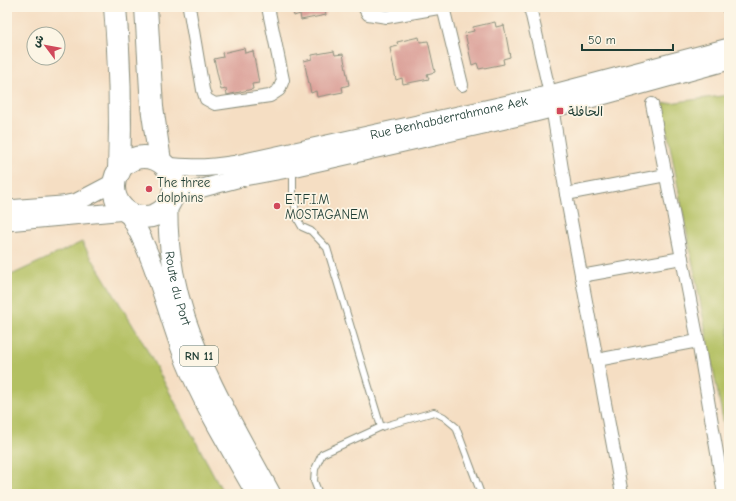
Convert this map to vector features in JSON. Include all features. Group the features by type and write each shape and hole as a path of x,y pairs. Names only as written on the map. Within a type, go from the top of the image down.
{"highway":[{"path":"115,7 119,59 120,136 115,190 116,198 120,205 128,212 140,217 150,217 160,213 171,201 174,188 174,180 171,173 163,164 151,158 137,159 124,165 117,177"},
{"path":"146,7 152,106 163,164"}],"main road":[{"name":"Rue Benhabderrahmane Aek","path":"171,201 244,178 293,168 551,101 729,47"},
{"name":"Rue Benhabderrahmane Aek","path":"163,164 217,168 416,125 551,101 606,95 729,61"},
{"path":"7,209 62,205 77,202 117,177"},
{"name":"Route du Port","path":"171,201 168,237 171,262 174,280 191,335 216,393 271,494"},
{"path":"7,222 128,212"},
{"name":"Route du Port","path":"128,212 139,230 154,264 179,341 195,381 256,494"}],"street":[{"path":"189,7 203,90 206,99 215,104 270,96 279,90 283,80 268,7"},
{"path":"364,7 368,14 387,17 438,8 462,85"},
{"path":"530,7 551,101 566,194 622,494"},
{"path":"652,104 698,341 724,494"},
{"path":"566,194 666,175"},
{"path":"581,276 682,258"},
{"path":"597,360 698,341"}],"lane":[{"path":"293,168 293,197 298,220 302,227 311,231 327,248 381,427"},
{"path":"319,494 314,480 315,469 322,454 381,427 434,412 444,417 456,427 481,494"}],"green space":[{"path":"729,95 729,451 662,104"},
{"path":"82,242 140,337 224,494 7,494 7,277"}],"building":[{"path":"292,7 332,8 325,10 326,15 301,20 300,14 294,16"},
{"path":"495,22 496,27 504,25 510,57 503,59 504,64 479,69 477,63 472,65 465,33 474,31 473,27"},
{"path":"419,37 420,42 428,41 435,72 427,74 429,79 403,84 402,78 396,80 390,48 398,46 397,42"},
{"path":"244,48 245,53 253,51 259,83 252,84 253,89 227,95 226,89 221,90 214,59 223,57 222,53"},
{"path":"334,51 335,55 343,54 349,85 342,87 343,92 317,97 316,91 311,93 304,61 312,59 312,55"}],"place":[{"name":"الحافلة","path":"560,111"},
{"name":"The three dolphins","path":"149,189"},
{"name":"E.T.F.I.M MOSTAGANEM","path":"277,206"}]}
